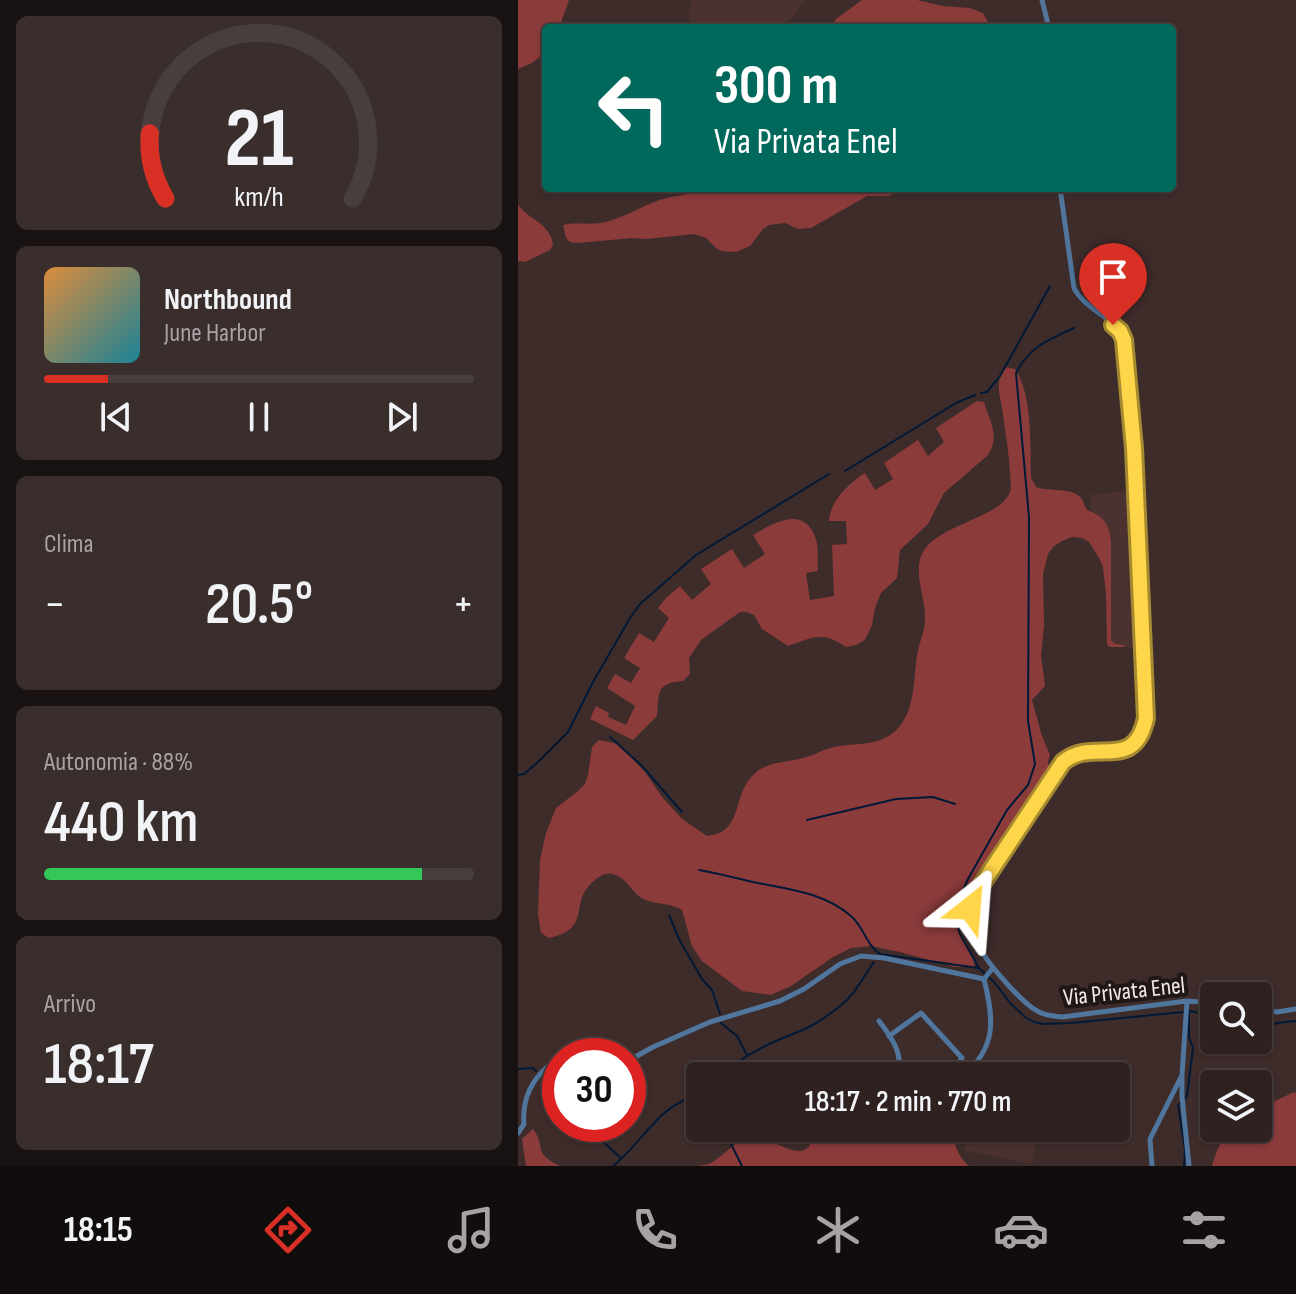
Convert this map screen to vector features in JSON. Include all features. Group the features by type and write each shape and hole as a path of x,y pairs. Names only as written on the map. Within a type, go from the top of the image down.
{"street":[{"path":"1042,0 1048,24"},
{"name":"Via Privata Enel","path":"1061,192 1074,288 1081,299 1120,331 1124,340 1134,448 1146,718 1137,742 1127,749 1077,754 1063,762 978,890 970,908 970,921 979,947 992,970 1042,1014 1062,1017 1200,1004"},
{"path":"646,1051 710,1022 780,1001 840,964 861,956 985,979"},
{"path":"978,1062 989,1037 991,1010 985,979 992,970"},
{"path":"1187,1004 1182,1096 1189,1166"},
{"path":"1272,1011 1296,1009"},
{"path":"889,1036 921,1013 962,1058 959,1062"},
{"path":"879,1021 896,1047 900,1062"},
{"path":"518,1133 524,1124 526,1096 542,1072"},
{"path":"1152,1166 1150,1139 1182,1075"}],"shaded area":[{"path":"518,0 569,0 560,24 542,24 542,55 518,69"},
{"path":"692,0 805,0 790,20 776,24 691,24 688,15"},
{"path":"862,0 917,0 970,8 983,13 989,24 833,24"},
{"path":"898,192 888,196 867,196 811,228 798,229 785,223 769,225 750,246 736,252 722,251 706,238 694,234 578,243 566,238 563,225 610,221 659,200 687,194"},
{"path":"518,205 544,226 553,244 550,250 525,262 518,261"},
{"path":"1005,367 1015,369 1025,392 1031,478 1036,487 1077,495 1087,510 1102,518 1107,526 1111,543 1111,640 1115,644 1125,645 1107,645 1103,567 1089,542 1072,537 1054,546 1048,554 1043,574 1041,656 1045,686 1032,700 1050,755 1049,770 961,899 959,927 972,954 974,967 955,967 871,946 851,948 771,995 742,991 702,961 692,946 682,910 641,898 623,879 613,874 596,879 586,889 577,919 570,929 549,938 541,933 538,914 540,860 546,833 556,808 585,784 592,747 599,740 618,744 682,819 707,836 728,827 744,789 759,770 834,747 874,742 896,730 908,711 925,624 919,578 922,554 940,535 994,509 1010,492 1009,458 999,390"},
{"path":"977,401 984,402 991,423 994,436 991,449 944,493 928,524 900,550 897,578 881,593 865,640 846,647 831,639 818,637 788,646 762,629 754,615 740,612 701,640 689,658 690,674 683,681 663,687 657,716 633,740 590,719 596,706 609,713 608,717 626,725 635,706 607,688 615,674 631,683 640,668 624,658 639,633 654,642 669,618 658,608 666,598 680,586 692,600 711,584 701,569 732,549 744,568 765,554 753,535 770,526 796,519 811,528 817,543 818,571 806,573 810,600 834,596 832,545 847,544 846,521 829,521 837,500 847,487 865,473 875,490 893,479 884,463 918,440 928,456 944,442 936,428"},
{"path":"1133,490 1143,649 1124,647 1111,640 1111,543 1096,514 1091,512 1091,495"},
{"path":"1296,1093 1296,1166 1212,1166 1222,1142 1272,1142 1272,1104"},
{"path":"533,1129 542,1153 560,1166 526,1166 522,1139"},
{"path":"738,1142 769,1142 798,1151 808,1147 811,1142 955,1142 969,1166 698,1166 709,1164"},
{"path":"964,1142 1036,1142 1032,1164 965,1150"}],"waterway":[{"path":"981,393 987,392 1000,376 1050,286"},
{"path":"1074,328 1033,350 1016,373 1029,517 1028,721 1035,764 1028,785 1007,810 968,879 956,920 960,934 979,968 1010,1003 1034,1022 1071,1023 1184,1012"},
{"path":"1113,340 1120,354 1129,489"},
{"path":"845,471 956,403 975,395"},
{"path":"518,775 537,763 568,732 593,682 640,604 696,555 829,474"},
{"path":"610,737 641,765 682,812"},
{"path":"807,820 896,799 933,797 955,804"},
{"path":"699,870 792,890 829,902 855,920 871,946 880,954 978,968"},
{"path":"669,915 680,941 712,990 720,1014"},
{"path":"739,1062 808,1028 831,1013 850,997 874,962"},
{"path":"1185,1099 1193,1048 1189,1037 1189,1011"},
{"path":"1190,1011 1200,1013"},
{"path":"1272,1024 1296,1021"},
{"path":"721,1023 737,1036 747,1055"},
{"path":"518,1069 533,1068 536,1071"},
{"path":"613,1166 662,1115 686,1099"},
{"path":"1181,1103 1178,1105 1185,1149 1184,1166"},
{"path":"603,1142 621,1158"},
{"path":"730,1142 742,1166"}],"route":[{"path":"970,908 978,890 1063,762 1077,754 1127,749 1137,742 1143,731 1146,718 1134,448 1124,340 1113,325"}]}
